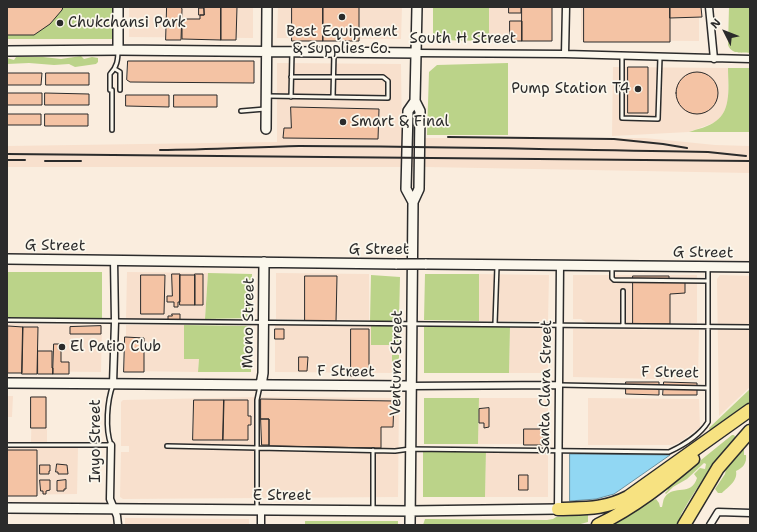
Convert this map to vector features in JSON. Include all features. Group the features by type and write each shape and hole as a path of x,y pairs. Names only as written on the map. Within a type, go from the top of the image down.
{"highway":[{"path":"558,509 599,508 616,503 628,497 750,412"},
{"path":"598,525 632,507 646,497 750,412"},
{"path":"684,525 718,468 750,430"}],"street":[{"path":"118,7 118,50"},
{"path":"266,129 267,7"},
{"name":"Ventura Street","path":"410,525 410,386 413,202 419,189 420,111 415,101 417,7"},
{"path":"565,54 566,7"},
{"path":"709,7 714,59"},
{"name":"South H Street","path":"7,51 292,51 565,54 750,59"},
{"name":"Ventura Street","path":"413,202 406,189 408,111 415,101"},
{"name":"G Street","path":"7,259 750,267"},
{"name":"Inyo Street","path":"113,384 115,322 114,260"},
{"name":"Mono Street","path":"261,385 263,373 264,262"},
{"name":"Santa Clara Street","path":"558,509 560,265"},
{"name":"F Street","path":"7,383 410,386 559,385"},
{"name":"Inyo Street","path":"110,445 110,499 117,516 118,525"},
{"name":"E Street","path":"7,508 373,511 558,509"},
{"path":"259,510 261,525"},
{"path":"710,525 718,512 750,512"}],"lane":[{"path":"112,130 110,74 115,69 118,59 118,50"},
{"path":"291,97 292,51"},
{"path":"333,97 334,52"},
{"path":"622,56 622,118 658,119 660,57"},
{"path":"115,69 120,72 120,90"},
{"path":"266,96 388,98 388,81 383,77 291,77"},
{"path":"241,111 266,109"},
{"path":"495,324 497,264"},
{"path":"612,266 612,278 614,280 708,282"},
{"path":"167,446 395,451 410,449 669,452 692,438 708,422 708,267"},
{"path":"623,291 623,326"},
{"path":"7,320 750,327"},
{"name":"Inyo Street","path":"110,445 107,437 109,396 113,384"},
{"path":"259,510 257,400 261,385"},
{"name":"F Street","path":"559,385 708,388"},
{"path":"7,445 110,445"},
{"path":"373,450 373,511"}],"shaded area":[{"path":"129,7 253,7 253,38 129,37"},
{"path":"278,7 402,7 401,39 277,38"},
{"path":"489,7 550,7 550,40 489,41"},
{"path":"581,7 699,7 699,41 581,40"},
{"path":"277,63 401,64 402,141 424,138 645,138 715,145 750,146 750,173 427,167 7,167 7,146 277,142"},
{"path":"613,67 728,68 728,103 723,114 716,122 689,132 612,136"},
{"path":"127,272 208,273 205,319 126,319"},
{"path":"276,273 369,274 369,320 276,319"},
{"path":"479,274 549,275 548,321 479,321"},
{"path":"573,275 697,275 697,323 587,323 581,319 573,319"},
{"path":"720,275 750,276 750,387 719,416 717,279"},
{"path":"7,324 102,325 101,372 7,371"},
{"path":"126,325 184,325 184,359 199,359 198,372 126,371"},
{"path":"275,325 371,326 371,345 400,345 399,355 392,355 392,373 275,372"},
{"path":"510,327 548,327 548,373 509,373"},
{"path":"573,329 699,330 698,380 573,377"},
{"path":"7,396 13,396 12,417 7,417"},
{"path":"32,396 47,396 47,442 31,442"},
{"path":"259,397 399,398 398,497 123,499 120,497 121,452 129,452 129,446 121,446 121,402 123,400"},
{"path":"479,398 548,398 548,444 478,444"},
{"path":"588,398 699,399 700,427 680,442 673,445 588,445"},
{"path":"8,448 78,448 77,494 7,495"},
{"path":"486,450 548,450 548,497 485,497"},
{"path":"125,518 249,519 249,525 125,525"}],"green space":[{"name":"Chukchansi Park","path":"7,7 112,7 113,39 7,39"},
{"path":"433,7 489,7 489,41 433,40"},
{"path":"729,7 750,7 750,53 734,52 728,45"},
{"path":"81,56 84,59 92,57 98,58 98,62 96,64 75,67 69,64 7,64 7,58 14,60 16,57 61,59"},
{"path":"508,63 508,135 427,135 429,72 437,65"},
{"path":"728,68 750,68 750,132 689,132 710,125 721,116 725,110 728,97"},
{"path":"7,272 102,272 102,319 7,319"},
{"path":"208,273 252,274 251,318 205,319"},
{"path":"425,274 479,274 479,321 424,320"},
{"path":"371,275 400,277 399,321 370,321"},
{"path":"184,325 251,326 251,372 198,372 199,359 184,359"},
{"path":"371,326 400,326 400,345 371,345"},
{"path":"424,327 510,327 509,373 424,373"},
{"path":"392,355 399,355 399,373 392,373"},
{"path":"750,389 750,402 710,431 709,428"},
{"path":"424,398 479,398 478,444 424,444"},
{"path":"732,435 736,438 701,482 682,513 678,525 609,525 638,510 653,499 656,499 660,507 662,507 664,498 669,493 691,487 697,478 694,474 700,468 705,469 706,464 704,463 687,479 673,487 666,494 665,493 668,490 667,488 675,481"},
{"path":"743,448 744,455 746,455 744,465 736,471 736,478 732,484 722,493 718,493 715,489 725,474 727,463"},
{"path":"423,450 486,450 485,497 423,497"},
{"path":"588,515 588,522 577,525 423,525 425,519 547,520 556,517"},
{"path":"305,521 398,521 398,525 305,525"}],"water":[{"path":"570,454 670,455 614,494 596,499 570,501"}],"building":[{"path":"7,7 63,7 50,24 34,35 7,35"},
{"path":"167,7 181,7 182,9 181,40 166,40"},
{"path":"204,7 221,7 221,40 182,39 182,19 200,19 200,15 204,15"},
{"path":"221,7 237,7 236,40 221,40"},
{"path":"292,7 323,7 323,41 292,41"},
{"path":"323,7 359,7 359,41 323,41"},
{"path":"509,7 521,7 521,13 509,13"},
{"path":"522,7 552,7 552,41 522,41"},
{"path":"584,7 670,7 670,42 584,42"},
{"path":"670,7 701,7 702,17 670,18"},
{"path":"199,8 204,8 204,15 199,15"},
{"path":"510,21 522,21 522,41 510,41"},
{"path":"128,61 254,61 254,83 130,82 127,80"},
{"name":"Pump Station T4","path":"628,67 648,67 648,113 628,113"},
{"path":"693,72 701,72 709,75 715,81 718,93 715,105 709,111 701,114 693,114 685,111 679,105 676,97 676,89 679,81 685,75"},
{"path":"7,73 42,73 41,85 7,85"},
{"path":"46,73 89,73 89,85 46,85"},
{"path":"7,93 42,93 42,105 7,105"},
{"path":"45,93 89,94 89,105 45,105"},
{"path":"126,95 169,95 169,107 126,106"},
{"path":"174,95 217,95 217,107 174,107"},
{"path":"291,107 379,109 378,139 283,138 284,128 291,128"},
{"path":"7,114 41,114 41,125 7,125"},
{"path":"45,114 88,114 88,126 45,126"},
{"path":"172,274 180,274 180,302 178,302 178,307 174,307 174,302 167,302 167,296 172,296"},
{"path":"195,274 203,274 203,305 195,305"},
{"path":"141,275 165,275 164,314 141,314"},
{"path":"180,275 195,275 195,305 180,305"},
{"path":"305,276 337,276 336,322 305,322"},
{"path":"633,276 669,276 669,282 685,282 685,293 670,294 670,324 633,324"},
{"path":"172,314 180,314 180,321 168,320 168,316 172,316"},
{"path":"8,326 23,327 22,373 8,373"},
{"path":"101,326 101,334 70,334 70,327"},
{"path":"23,327 38,327 37,374 22,374"},
{"path":"275,329 284,329 284,339 275,339"},
{"path":"351,329 369,329 369,375 351,376"},
{"path":"125,337 144,338 144,372 124,372"},
{"path":"54,344 61,344 61,362 69,362 69,374 53,374"},
{"path":"38,351 52,351 53,374 38,374"},
{"path":"299,357 308,357 307,371 299,371"},
{"path":"626,382 659,382 659,395 626,394"},
{"path":"664,382 697,383 697,395 663,395"},
{"path":"31,397 46,397 46,428 31,428"},
{"path":"261,399 394,401 393,427 381,427 381,448 269,446 269,419 261,419"},
{"path":"194,400 224,400 223,440 193,440"},
{"path":"224,400 248,400 248,416 251,416 251,425 248,425 248,440 223,440"},
{"path":"489,408 489,427 484,428 484,423 479,423 479,409"},
{"path":"261,419 269,419 269,445 262,445"},
{"path":"524,429 543,429 543,445 524,445"},
{"path":"7,450 37,450 37,496 7,496"},
{"path":"57,464 67,465 68,474 58,474 58,472 56,472"},
{"path":"40,465 50,465 49,474 40,474"},
{"path":"519,475 528,475 528,490 519,490"},
{"path":"40,480 50,480 50,490 46,491 46,494 43,494 43,491 41,491"},
{"path":"66,480 66,489 64,489 64,491 57,491 57,481"}],"railway":[{"path":"448,137 614,139 687,148"},
{"path":"160,150 299,146 402,147 708,152 746,156"},
{"path":"7,154 750,161"},
{"path":"7,160 25,160"},
{"path":"45,161 81,161"}],"place":[{"name":"Best Equipment & Supplies Co.","path":"342,17"},
{"name":"Chukchansi Park","path":"60,23"},
{"name":"Pump Station T4","path":"638,89"},
{"name":"Smart & Final","path":"343,122"},
{"name":"El Patio Club","path":"62,347"}]}
